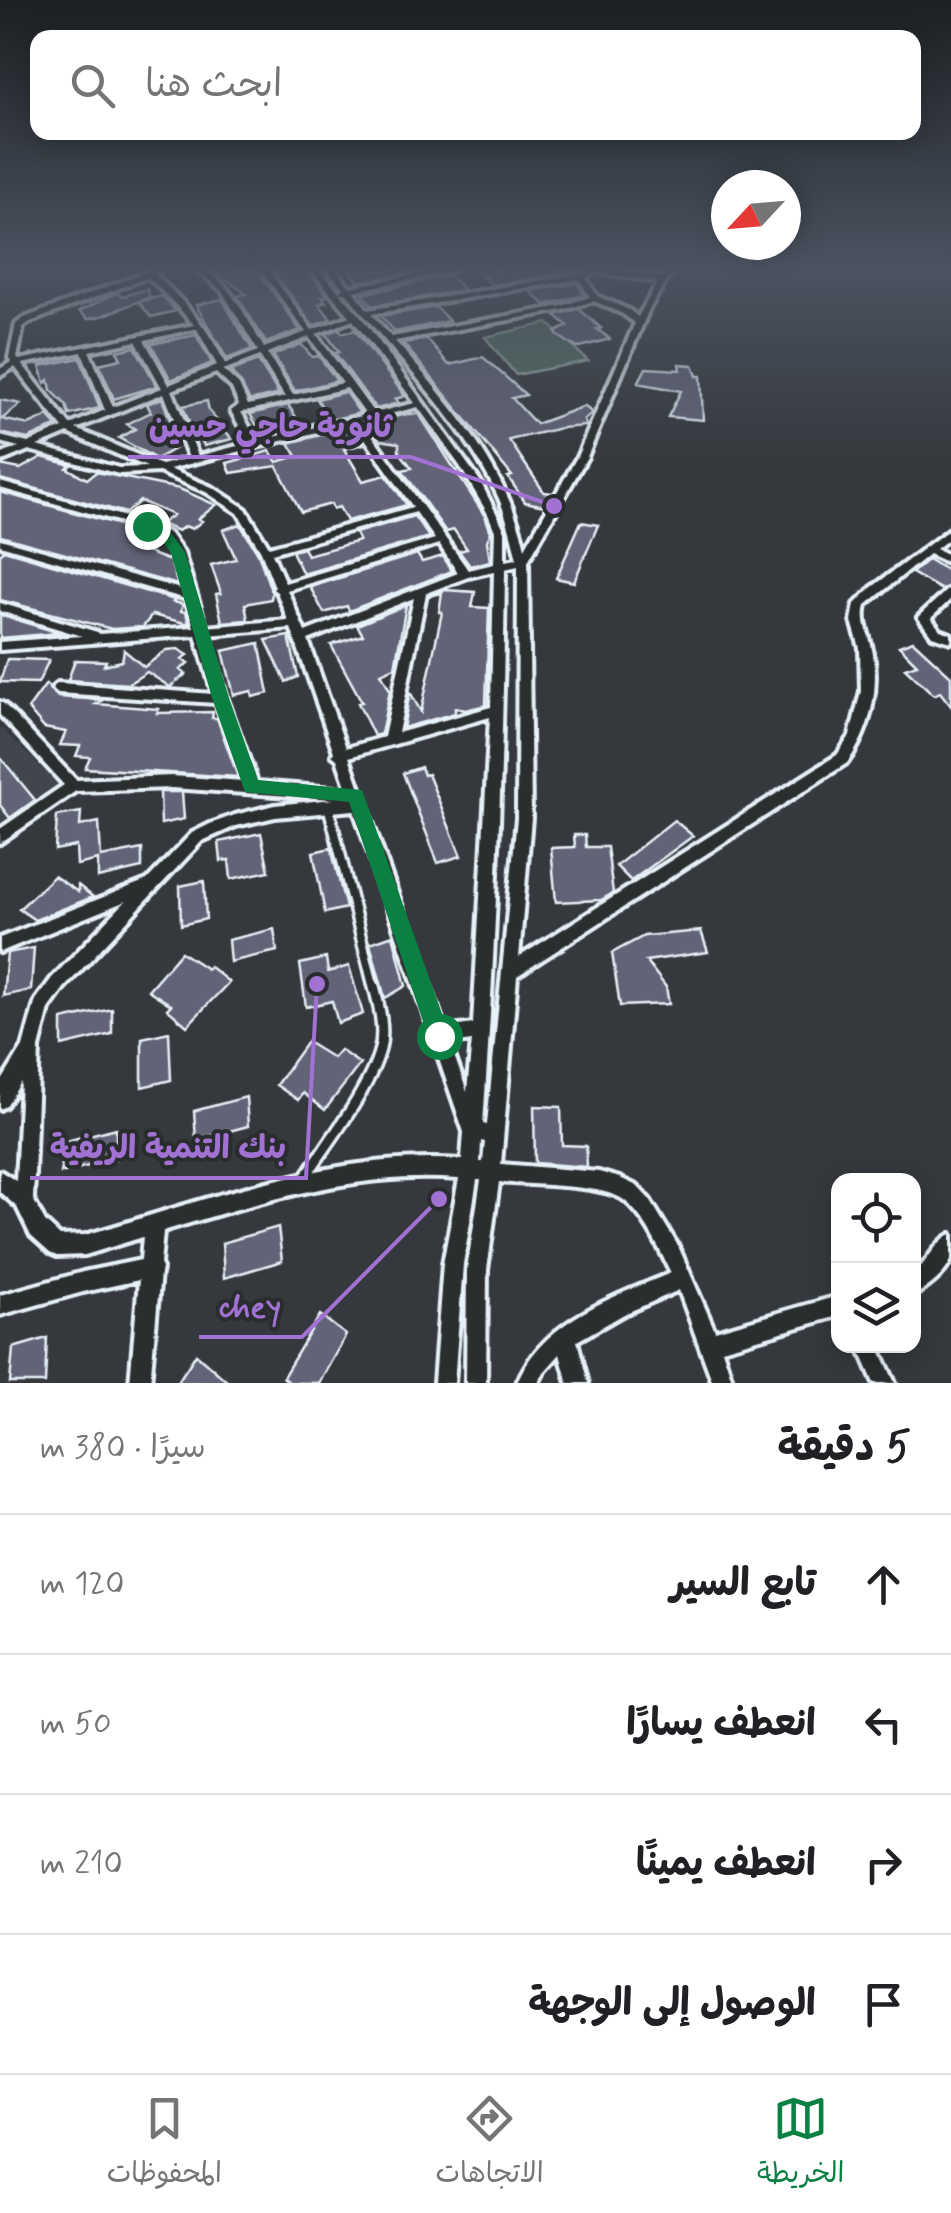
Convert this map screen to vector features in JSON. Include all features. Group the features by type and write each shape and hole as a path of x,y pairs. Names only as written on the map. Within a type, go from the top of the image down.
{"street":[{"path":"0,372 9,359 16,335"},
{"path":"9,359 159,335"},
{"path":"206,335 222,366 217,370"},
{"path":"254,335 290,398"},
{"path":"0,459 110,411 309,335"},
{"path":"310,335 372,416"},
{"path":"374,335 493,510 500,531 497,710 481,1032 470,1170 453,1264 444,1383"},
{"path":"383,335 477,450 504,500 520,539 523,561 524,818 491,1173 477,1270 476,1383"},
{"path":"389,340 419,335"},
{"path":"301,638 465,574 523,561 582,457 635,335"},
{"path":"140,339 167,389 194,459"},
{"path":"84,348 110,411"},
{"path":"9,359 68,429 210,490 242,511 266,551 301,638 472,1130"},
{"path":"217,370 236,387 244,406 236,411"},
{"path":"236,411 346,384"},
{"path":"0,439 119,471 158,469 420,404"},
{"path":"236,411 254,444"},
{"path":"357,420 465,574"},
{"path":"0,485 147,526 166,536 178,552 220,698 252,786"},
{"path":"266,551 419,508"},
{"path":"510,972 842,758 854,746 860,727 868,668 858,608 864,598 951,531"},
{"path":"280,589 442,540"},
{"path":"0,542 190,596"},
{"path":"930,550 951,560"},
{"path":"390,738 421,591"},
{"path":"951,593 924,617 936,633 951,638"},
{"path":"0,607 100,637"},
{"path":"0,646 200,628 294,624"},
{"path":"58,688 220,698"},
{"path":"0,707 74,786"},
{"path":"339,755 497,710"},
{"path":"0,836 74,786 172,782 252,786 356,800"},
{"path":"24,1200 32,1048 42,1006 58,983 180,850 216,826 356,800"},
{"path":"0,945 149,884"},
{"path":"439,1036 481,1032"},
{"path":"0,1100 32,1048"},
{"path":"472,1130 494,1136"},
{"path":"0,1180 24,1200 38,1229 57,1246 84,1245 300,1184 397,1169 470,1170 604,1182 628,1192 648,1210 711,1342 723,1383"},
{"path":"140,1383 154,1225"},
{"path":"921,1280 951,1244"},
{"path":"0,1304 152,1268"},
{"path":"526,1383 530,1371 597,1316 681,1280"},
{"path":"711,1342 831,1308"},
{"path":"566,1338 578,1383"},
{"path":"871,1353 885,1383"}],"lane":[{"path":"300,1184 369,1076 380,1047 381,1015 328,805"}],"shaded area":[{"path":"0,727 65,791 0,833"}],"green space":[{"path":"560,335 588,361 516,375 485,337"}],"building":[{"path":"196,335 212,363 171,380 151,344"},
{"path":"213,335 243,335 252,349 227,359"},
{"path":"261,335 288,335 266,343"},
{"path":"326,335 358,335 405,396 395,399 399,403 376,409 335,353 339,352"},
{"path":"557,335 604,335 610,339 577,348"},
{"path":"427,339 449,365 483,357 526,395 512,398 536,424 585,406 592,413 584,420 586,426 509,440 544,492 552,493 545,506 525,502 508,477 512,476 403,343"},
{"path":"301,344 312,357 319,356 337,381 295,391 273,355"},
{"path":"135,347 157,386 114,399 99,364 121,359 117,351"},
{"path":"80,358 100,408 69,415 66,405 51,390 49,380 45,383 40,366"},
{"path":"258,361 279,394 250,401 231,371"},
{"path":"679,364 693,365 697,376 701,376 703,420 668,417 681,391 638,383 646,368 680,370"},
{"path":"345,392 360,413 263,436 250,414 288,405 302,426 329,419 317,399"},
{"path":"162,398 178,441 169,446 174,449 156,459 119,438 135,429 127,424 151,412 147,404"},
{"path":"0,400 21,404 2,419 29,425 48,416 57,426 28,439 0,433"},
{"path":"207,401 209,411 232,439 204,446 198,431 193,434 183,406"},
{"path":"419,414 485,516 491,532 487,541 490,561 470,566 459,551 467,549 454,530 446,532 402,470 412,468 399,451 399,443 380,440 368,423"},
{"path":"352,427 364,444 344,449 363,481 386,475 407,505 347,521 339,507 333,509 331,504 301,512 277,466 231,473 227,463 270,451 277,462 297,456 289,443"},
{"path":"42,457 71,465 67,468 87,479 96,472 180,489 216,505 192,529 185,526 178,531 161,524 173,515 140,501 126,513 0,479 0,465 20,469"},
{"path":"0,492 142,531 154,539 141,550 167,560 169,557 178,585 0,536"},
{"path":"414,516 429,537 303,574 292,551 303,548 307,555 359,541 355,533"},
{"path":"581,522 598,525 574,582 556,578"},
{"path":"240,524 258,553 271,599 245,604 248,620 222,622 216,594 221,593 211,565 236,559 223,530"},
{"path":"4,550 175,600 183,604 181,611 186,612 189,624 152,615 143,627 112,629 0,600 0,554"},
{"path":"417,554 422,562 443,556 452,571 349,611 347,606 324,613 310,587"},
{"path":"928,559 951,573 951,586 942,590 912,573"},
{"path":"445,590 475,592 472,607 489,608 486,705 466,710 455,708 455,713 403,728 410,692 421,712 442,612 442,593 429,596"},
{"path":"406,605 395,667 381,673 390,690 381,734 374,736 358,703 362,702 331,645 363,635 357,625"},
{"path":"0,615 60,633 0,638"},
{"path":"289,636 298,677 286,682 266,640"},
{"path":"913,641 951,676 951,706 940,692 934,695 905,668 917,664 899,646"},
{"path":"259,643 269,693 253,697 252,691 234,695 223,651"},
{"path":"178,649 188,655 182,659 189,663 180,670 186,674 170,687 147,672 128,684 68,680 75,660 106,661 104,665 122,661 124,650 144,667 167,650"},
{"path":"7,659 49,660 38,683 0,682"},
{"path":"46,684 58,697 103,700 96,704 159,709 157,713 213,712 212,718 217,718 238,777 85,768 90,757 76,756 80,746 60,745 66,732 44,728 28,709"},
{"path":"0,757 35,800 10,818 0,805"},
{"path":"421,767 424,775 428,774 461,856 438,863 403,773"},
{"path":"160,792 182,792 184,819 161,824"},
{"path":"81,812 80,826 99,822 101,857 142,849 142,868 98,878 98,860 77,865 76,846 55,850 57,816"},
{"path":"674,820 693,836 631,881 616,866"},
{"path":"261,833 269,871 231,879 229,860 221,861 219,842"},
{"path":"574,835 585,835 586,847 607,847 613,893 601,900 556,902 551,848 575,847"},
{"path":"331,848 346,908 325,913 313,852"},
{"path":"54,876 78,892 78,885 93,897 35,920 19,909"},
{"path":"204,881 206,919 181,925 180,886"},
{"path":"274,929 277,951 230,962 228,940"},
{"path":"701,931 708,952 646,961 666,987 669,1004 620,1006 612,953 644,936"},
{"path":"393,935 406,986 385,998 370,943"},
{"path":"34,948 31,990 3,996 7,953"},
{"path":"181,952 229,982 187,1026 167,1009 171,1005 148,990"},
{"path":"326,958 328,972 349,966 363,1014 338,1023 332,1001 306,1007 300,964"},
{"path":"112,1009 112,1034 62,1046 62,1020"},
{"path":"169,1032 171,1080 142,1087 142,1038"},
{"path":"307,1042 333,1058 340,1050 360,1064 325,1110 303,1093 298,1100 276,1085"},
{"path":"246,1097 248,1126 196,1140 194,1111"},
{"path":"534,1106 561,1107 562,1145 586,1146 587,1167 535,1163"},
{"path":"116,1128 116,1159 61,1173 62,1142"},
{"path":"278,1227 282,1261 224,1278 222,1243"},
{"path":"320,1315 346,1335 319,1383 290,1383 283,1377"},
{"path":"47,1338 45,1383 10,1383 13,1348"},
{"path":"196,1354 229,1383 177,1383"}],"place":[{"name":"ثانوية حاجي حسين","path":"554,506"},
{"name":"بنك التنمية الريفية","path":"317,984"},
{"name":"chey","path":"439,1199"}],"route":[{"path":"147,526 166,536 178,552 220,698 252,786 355,795 439,1036"}]}
